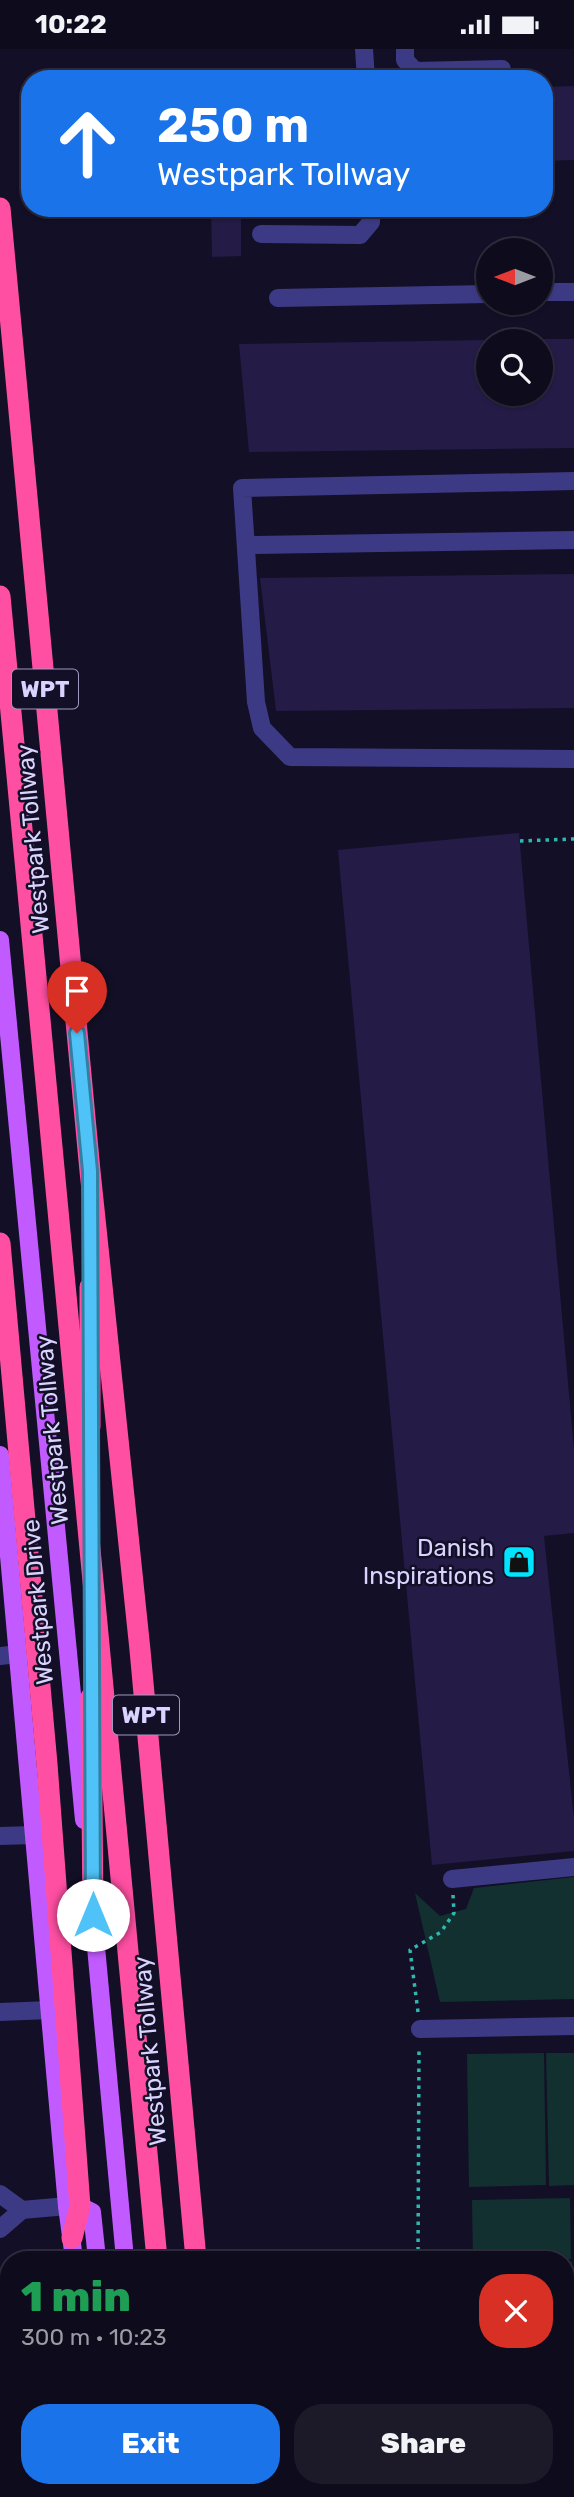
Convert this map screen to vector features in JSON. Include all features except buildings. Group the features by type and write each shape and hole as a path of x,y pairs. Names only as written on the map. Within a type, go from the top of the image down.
{"highway":[{"name":"Westpark Tollway","path":"0,208 195,2251"},
{"name":"Westpark Tollway","path":"0,596 155,2251"},
{"path":"90,1171 93,1915"},
{"path":"0,1243 47,1764 74,2206 73,2249"}],"main road":[{"name":"Westpark Drive","path":"0,940 124,2251"},
{"name":"Westpark Drive","path":"0,1455 9,1655 34,1835 50,2010 74,2206"},
{"path":"74,2206 92,2212 96,2251"}],"street":[{"path":"364,49 365,70"},
{"path":"405,49 405,59 414,70"},
{"path":"458,70 502,69"},
{"path":"261,234 360,235 371,222 371,217"},
{"path":"553,292 574,292"},
{"path":"278,298 476,294"},
{"path":"574,481 242,488 256,702 262,728 290,757 574,759"},
{"path":"247,545 574,540"},
{"path":"0,1836 34,1835"},
{"path":"452,1879 574,1867"},
{"path":"0,2012 50,2010"},
{"path":"419,2029 574,2027"},
{"path":"0,2194 22,2210"},
{"path":"0,2229 22,2210 74,2206"}],"path":[{"path":"520,841 574,839"},
{"path":"418,2251 419,2029 410,1949 441,1932 454,1913 452,1879"}],"green space":[{"path":"574,1877 574,1999 440,2002 415,1893 440,1916 466,1909 474,1888"},
{"path":"544,2053 546,2185 469,2187 467,2054"},
{"path":"546,2053 574,2053 574,2185 549,2186"},
{"path":"570,2198 571,2251 473,2251 472,2200"}],"place":[{"name":"Danish Inspirations","path":"519,1562"}],"route":[{"path":"77,1033 90,1171 93,1915"}]}
